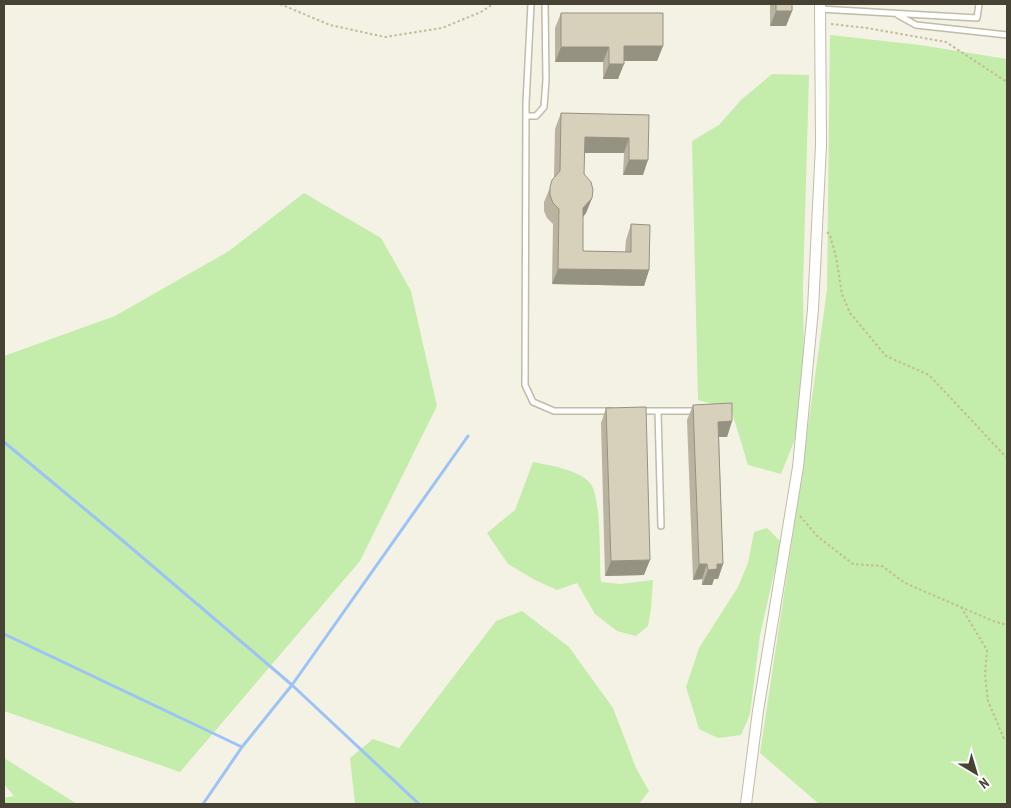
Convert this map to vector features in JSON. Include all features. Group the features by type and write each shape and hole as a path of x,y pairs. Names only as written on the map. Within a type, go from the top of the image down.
{"street":[{"path":"746,804 758,711 798,467 813,309 821,145 820,6"}],"lane":[{"path":"531,4 526,116 525,385 533,402 554,411 620,411"},
{"path":"526,116 536,116 544,108 546,80 544,4"},
{"path":"820,6 896,14 977,18 979,4"},
{"path":"896,14 916,25 1007,35"},
{"path":"630,411 696,411"},
{"path":"658,411 661,526"}],"path":[{"path":"280,4 330,25 385,38 442,28 481,12 493,4"},
{"path":"820,23 867,28 946,42 1007,82"},
{"path":"817,224 830,234 836,256 842,294 850,313 886,356 929,375 1007,458"},
{"path":"792,506 818,536 854,564 882,566 905,583 992,621 1007,625"},
{"path":"961,607 987,650 985,674 988,701 1004,739 1007,740"}],"green space":[{"path":"830,35 920,45 1007,59 1007,804 819,804 760,753 827,290"},
{"path":"772,74 809,75 803,286 804,365 797,434 781,474 748,465 731,409 698,400 692,141 719,125 741,100"},
{"path":"304,193 381,238 411,291 437,406 360,561 180,772 4,711 4,356 115,316 229,251"},
{"path":"533,462 572,471 585,478 594,490 598,515 601,582 620,584 653,580 648,626 636,636 617,631 595,614 577,583 557,590 508,564 487,533 515,510"},
{"path":"767,528 781,542 760,635 750,714 741,735 718,738 699,729 686,687 699,648 738,587 748,563 754,532"},
{"path":"522,611 569,647 613,708 636,768 649,791 639,804 355,804 350,758 373,739 399,748 496,621"},
{"path":"4,758 77,804 4,804 4,798 14,796 4,784"}],"building":[{"path":"776,4 792,4 792,11 776,11"},
{"path":"561,13 663,13 663,46 624,46 624,64 609,64 609,47 561,47"},
{"path":"561,113 649,115 648,160 629,160 629,138 585,137 584,174 591,182 593,190 592,198 583,208 583,251 631,252 631,224 650,225 649,270 558,269 559,209 553,203 550,187 552,180 560,171"},
{"path":"732,403 732,421 718,422 723,564 717,564 717,569 708,570 707,564 699,564 693,405"},
{"path":"646,407 650,560 611,561 606,408"}],"waterway":[{"path":"203,804 242,747 292,685 468,436"},
{"path":"4,442 292,685 419,804"},
{"path":"4,634 242,747"}]}
